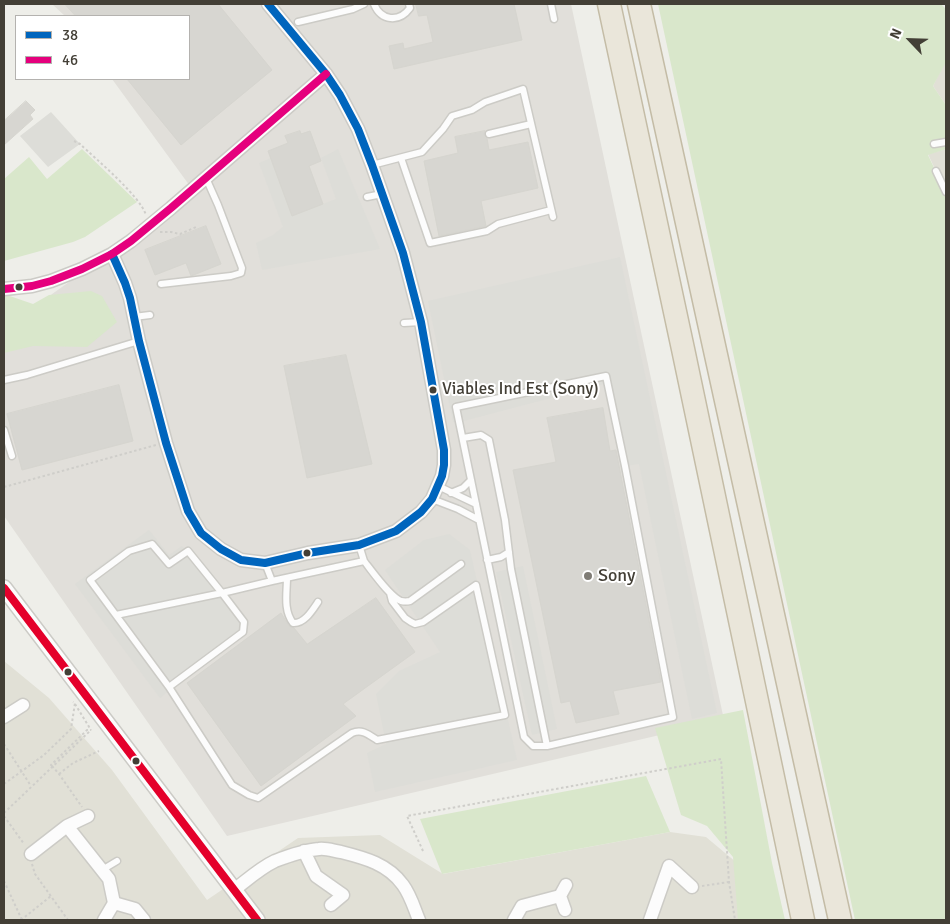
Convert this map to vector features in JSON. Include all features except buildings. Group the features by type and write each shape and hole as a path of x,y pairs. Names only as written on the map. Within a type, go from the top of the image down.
{"highway":[{"path":"609,4 803,920"},
{"path":"639,4 840,920"}],"street":[{"path":"112,254 128,290 139,341 166,443 188,511 200,533 212,543 241,560 265,562 360,545 396,531 421,512 432,499 442,476 444,450 422,322 403,252 358,129 340,95 326,74 268,4"},
{"path":"4,288 32,286 51,281 82,269 112,254 131,241 206,178 326,74"},
{"path":"4,588 257,920"},
{"path":"4,717 23,705"},
{"path":"31,854 67,826 88,816"},
{"path":"67,826 109,879 114,903 104,920"},
{"path":"234,890 273,862 304,851 321,848 376,862 397,878 404,887 412,900 418,920"},
{"path":"304,851 316,876 343,895 331,906"},
{"path":"650,920 669,866 692,887"},
{"path":"514,920 522,906 563,891 564,910"},
{"path":"114,903 135,909 144,920"}],"lane":[{"path":"298,22 364,4"},
{"path":"374,4 378,12 383,16 396,18 408,12 409,4"},
{"path":"551,4 554,19"},
{"path":"372,165 422,152 444,128 452,116 472,110 485,102 523,90 552,213 498,224 487,231 430,243 400,158"},
{"path":"489,134 531,124"},
{"path":"934,144 946,142"},
{"path":"936,171 946,192"},
{"path":"161,284 231,276 241,273 242,268 206,178"},
{"path":"367,198 382,194"},
{"path":"134,317 150,315"},
{"path":"404,323 422,322"},
{"path":"4,380 27,375 139,341"},
{"path":"606,376 673,717 547,746 533,746 524,737 463,438 456,407 606,376"},
{"path":"4,430 12,456"},
{"path":"463,438 481,435 489,440 505,520 511,569 547,746"},
{"path":"451,493 463,488 471,480"},
{"path":"438,486 476,504"},
{"path":"432,499 479,520"},
{"path":"169,687 243,632 244,622 225,592 188,551 169,564 152,544 129,551 90,580 169,687 232,786 249,795 258,798 358,730 377,740 505,715 476,585 423,622 415,624 405,618 392,601 390,593"},
{"path":"360,545 364,561 390,593 403,602 410,601 461,564"},
{"path":"487,560 501,557 509,552"},
{"path":"116,615 364,561"},
{"path":"265,562 272,581"},
{"path":"287,578 287,608 293,623 304,620 318,602"},
{"path":"102,870 117,861"}],"path":[{"path":"74,141 80,144 129,191 145,210"},
{"path":"155,232 180,234 196,227"},
{"path":"4,487 159,445"},
{"path":"68,920 35,874 32,867 31,854 4,814 90,730 71,699"},
{"path":"4,784 44,755 71,729 75,703"},
{"path":"4,744 32,787"},
{"path":"59,774 73,763 99,751"},
{"path":"423,851 407,816 721,759 729,882 735,920"},
{"path":"52,766 88,816"},
{"path":"4,881 22,920 51,896"},
{"path":"692,887 729,882"}],"shaded area":[{"path":"52,4 571,4 724,720 227,836 4,516 4,328 195,193 113,80 190,80 190,15 64,15"},
{"path":"946,59 946,105 933,86"},
{"path":"51,112 80,144 48,167 20,136"},
{"path":"338,149 380,249 262,270 256,243 273,235 283,227 259,163 273,157 294,215 336,199 321,158"},
{"path":"946,149 946,193 928,154"},
{"path":"620,257 717,713 692,719 639,464 625,466 608,383 460,422 453,422 428,301"},
{"path":"149,530 169,555 182,546 249,625 160,698 75,584"},
{"path":"449,534 470,550 517,760 375,792 367,753 386,744 376,694 399,671 440,652 385,570 424,540"},
{"path":"523,566 557,729 532,735 496,572"},
{"path":"4,661 49,698 112,770 207,900 298,838 380,835 443,874 670,832 706,837 743,868 751,920 4,920"}],"green space":[{"path":"658,4 941,4 946,9 946,62 933,86 946,105 946,149 928,155 946,193 946,920 855,920"},
{"path":"82,149 137,202 85,237 4,261 4,179 29,157 47,179"},
{"path":"91,291 102,296 117,322 87,347 33,346 4,353 4,294 33,304 49,295"},
{"path":"743,710 772,863 785,920 738,920 733,857 707,826 681,815 655,728"},
{"path":"646,776 670,832 442,874 420,819"}],"transit line":[{"name":"38","path":"112,254 130,298 139,341 166,443 188,511 201,533 221,549 241,560 265,563 308,553 359,545 396,531 421,512 432,499 442,476 444,450 421,322 403,253 358,129 340,95 326,74 268,4"},
{"name":"46","path":"4,289 32,286 51,281 82,269 112,254 171,208 326,74"},
{"path":"4,588 257,920"}],"place":[{"name":"Viables Ind Est (Sony)","path":"433,390"},
{"name":"Sony","path":"588,576"}]}
